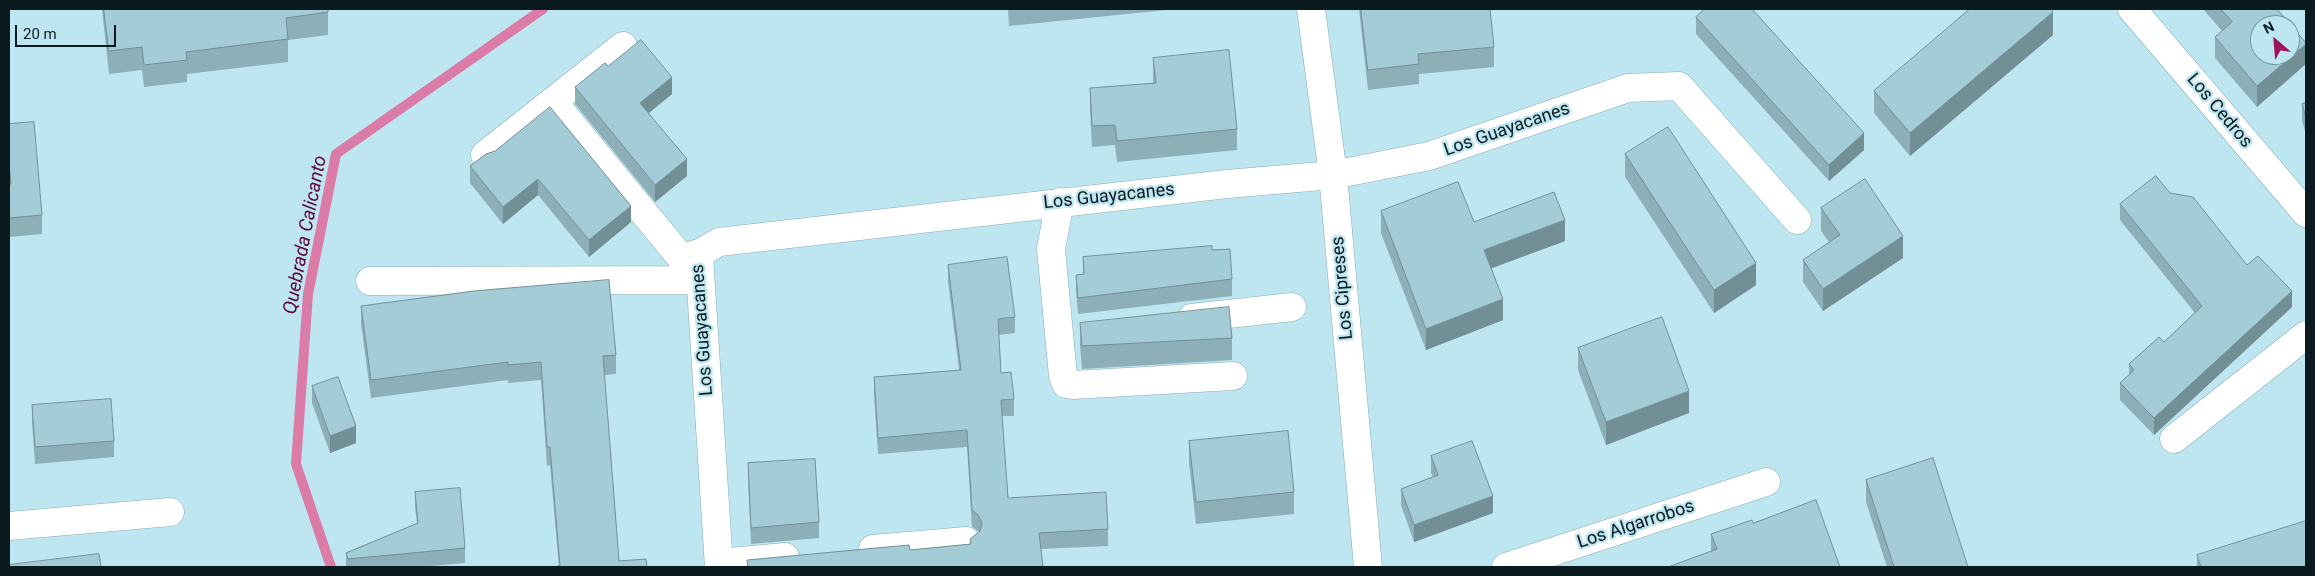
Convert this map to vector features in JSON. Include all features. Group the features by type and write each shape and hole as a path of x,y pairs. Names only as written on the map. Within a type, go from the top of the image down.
{"street":[{"name":"Los Cipreses","path":"1311,9 1333,175 1368,567"},
{"name":"Los Cedros","path":"2132,9 2306,213"},
{"path":"485,155 623,46"},
{"name":"Los Guayacanes","path":"682,259 702,252 714,244 728,239 1227,184 1333,175 1429,156 1628,88 1679,86 1797,220"},
{"path":"553,102 682,259"},
{"path":"1060,202 1051,248 1063,376 1066,384 1233,376"},
{"name":"Los Guayacanes","path":"682,259 699,256 719,565"},
{"path":"370,281 700,280"},
{"path":"1166,321 1292,307"},
{"path":"1059,332 1088,329"},
{"path":"2174,439 2306,335"},
{"name":"Los Algarrobos","path":"1506,567 1766,482"},
{"path":"9,526 170,512"},
{"path":"847,552 966,541"},
{"path":"719,565 807,555"}],"building":[{"path":"104,9 328,9 328,12 286,18 288,39 186,52 187,60 144,65 142,47 109,51"},
{"path":"1361,9 1490,9 1494,47 1418,54 1419,64 1368,70"},
{"path":"1705,9 1752,9 1864,133 1829,165 1696,17"},
{"path":"1970,9 2050,9 2053,12 1910,133 1874,91"},
{"path":"2221,9 2277,9 2282,15 2250,15 2250,65 2282,65 2257,86 2215,37 2232,22"},
{"path":"2300,36 2306,43 2300,49"},
{"path":"641,40 672,77 640,103 687,159 655,185 575,87 605,63 608,66"},
{"path":"1229,50 1237,129 1117,141 1115,125 1092,126 1090,88 1156,83 1153,58"},
{"path":"2306,103 2306,117 2302,104"},
{"path":"550,107 631,206 589,240 538,179 503,207 470,166 486,154 495,151"},
{"path":"34,122 42,215 9,218 9,184 11,184 9,124"},
{"path":"1668,127 1756,263 1714,290 1625,154"},
{"path":"2156,176 2170,193 2193,197 2247,265 2258,256 2292,291 2154,418 2120,383 2134,370 2129,364 2159,337 2164,342 2202,306 2120,204"},
{"path":"1865,179 1903,236 1823,289 1803,260 1840,235 1821,208"},
{"path":"1458,182 1474,222 1554,192 1565,220 1484,250 1503,299 1426,329 1381,211"},
{"path":"1212,246 1212,250 1230,249 1232,279 1078,298 1076,275 1084,274 1083,257"},
{"path":"1007,257 1015,317 998,319 1001,373 1011,372 1014,399 1001,400 1008,498 1106,492 1108,529 1039,533 1043,567 748,567 747,560 909,545 910,550 971,544 970,539 980,531 982,523 978,515 972,510 967,430 878,438 874,377 961,370 948,265"},
{"path":"609,280 616,355 603,356 619,561 646,559 647,567 551,567 560,566 550,447 547,447 541,362 508,365 508,362 371,380 361,306 474,291"},
{"path":"1229,307 1232,338 1082,346 1080,323"},
{"path":"1662,317 1689,391 1606,422 1578,348"},
{"path":"338,377 356,426 330,436 312,386"},
{"path":"111,399 114,441 35,447 32,405"},
{"path":"1288,431 1294,492 1196,502 1189,441"},
{"path":"1472,441 1493,496 1414,525 1401,489 1438,475 1431,456"},
{"path":"1933,458 1968,567 1894,567 1866,480"},
{"path":"815,459 819,522 751,528 748,463"},
{"path":"460,488 465,548 348,559 346,553 418,523 415,492"},
{"path":"1816,500 1840,567 1668,567 1717,549 1711,534 1752,520 1753,523"},
{"path":"2306,521 2306,567 2201,567 2197,555"},
{"path":"99,554 101,567 9,567 9,565"}],"waterway":[{"name":"Quebrada Calicanto","path":"331,567 296,464 308,294 336,154 543,9"}]}
